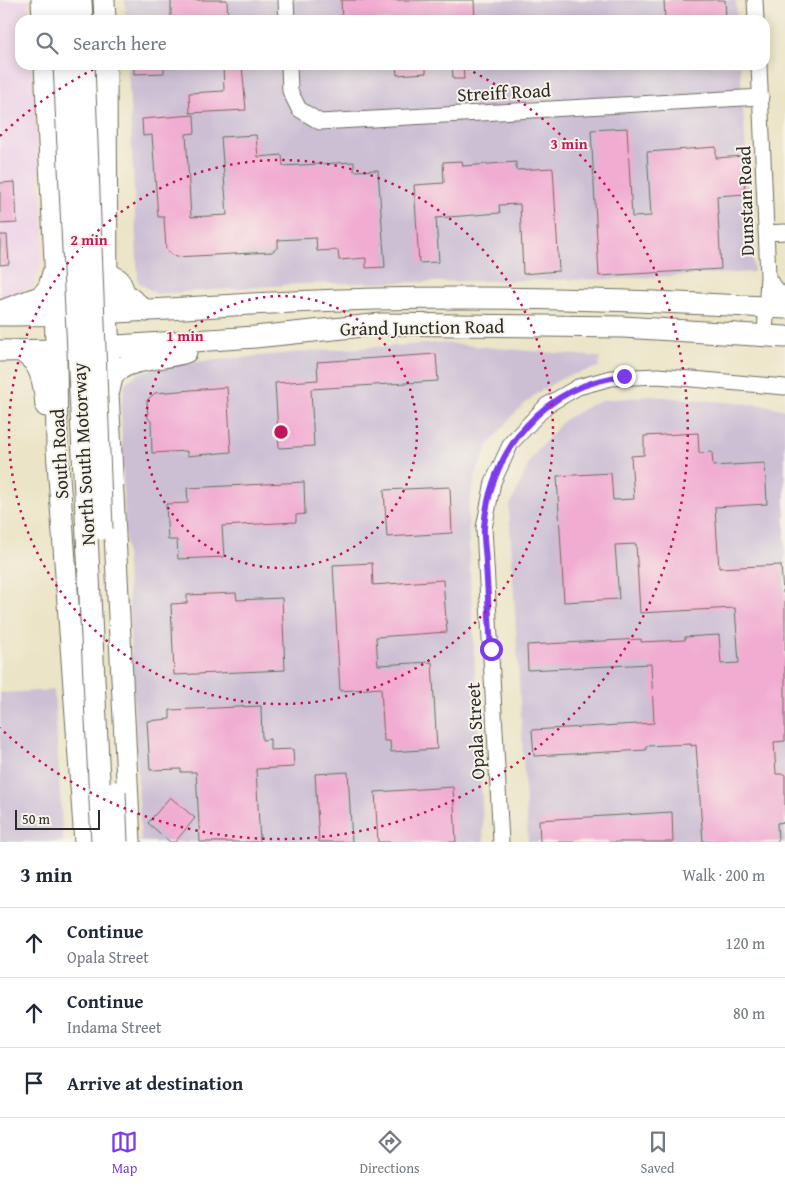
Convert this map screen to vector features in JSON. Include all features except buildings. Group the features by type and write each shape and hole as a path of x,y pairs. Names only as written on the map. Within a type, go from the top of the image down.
{"highway":[{"path":"42,0 43,15"},
{"path":"61,0 62,15"},
{"path":"82,0 82,15"},
{"path":"104,0 105,15"},
{"name":"South Road","path":"45,70 55,260 57,449 85,842"},
{"name":"North South Motorway","path":"64,70 102,842"},
{"name":"North South Motorway","path":"84,70 104,593 118,842"},
{"path":"106,70 108,392 130,842"},
{"path":"0,313 42,296 52,279 55,260"},
{"path":"107,272 119,280 125,294 146,311"},
{"name":"Grand Junction Road","path":"0,313 55,315 292,302 455,298 537,298 779,305"},
{"name":"Grand Junction Road","path":"0,351 56,350 214,340 382,324 623,327 775,336"},
{"path":"108,392 114,375 122,368 145,360 179,355 214,340"},
{"path":"22,351 35,362 42,379 48,424 57,449"},
{"path":"56,400 75,380 89,379 108,392"}],"street":[{"path":"286,0 287,15"},
{"path":"755,0 756,15"},
{"name":"Streiff Road","path":"289,70 290,91 300,109 320,122 761,97"},
{"name":"Dunstan Road","path":"759,70 768,279 779,305 775,336"},
{"path":"766,233 785,232"},
{"name":"Opala Street","path":"501,842 484,528 493,482 512,443 547,405 578,387 611,378 658,376 785,387"}],"shaded area":[{"path":"0,0 28,0 29,15 15,15 15,70 32,70 44,234 40,267 32,287 8,297 0,297"},
{"path":"125,0 736,0 737,15 126,15"},
{"path":"128,70 740,70 754,272 613,279 301,284 156,294 138,282"},
{"path":"441,343 600,357 599,367 564,377 537,393 513,415 487,447 476,474 468,509 484,842 141,842 124,513 121,408 125,383 139,373 173,364 312,351"},
{"path":"650,396 764,405 785,410 785,842 528,842 509,508 532,457 564,420 604,400"},
{"path":"54,690 63,842 0,842 0,693"}],"route":[{"path":"491,649 484,528 493,482 512,443 547,405 578,387 624,376"}]}
